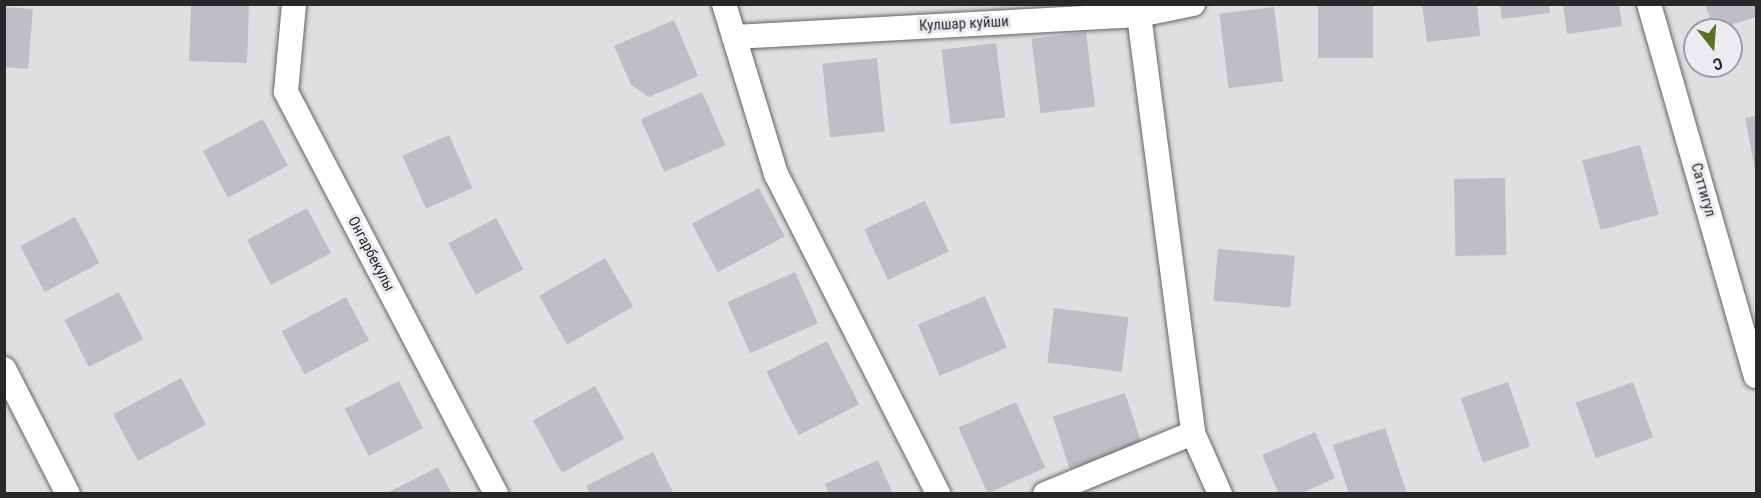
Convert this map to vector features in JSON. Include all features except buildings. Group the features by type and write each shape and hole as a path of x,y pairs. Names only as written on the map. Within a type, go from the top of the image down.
{"street":[{"name":"Онгарбекулы","path":"294,4 286,92 496,494"},
{"path":"724,4 776,174 938,494"},
{"name":"Кулшар куйши","path":"734,37 1139,15 1166,7 1193,4"},
{"name":"Саттигул","path":"1649,4 1756,376"},
{"path":"1139,15 1193,433 1220,494"},
{"path":"4,369 68,494"},
{"path":"1045,494 1193,433"}]}
